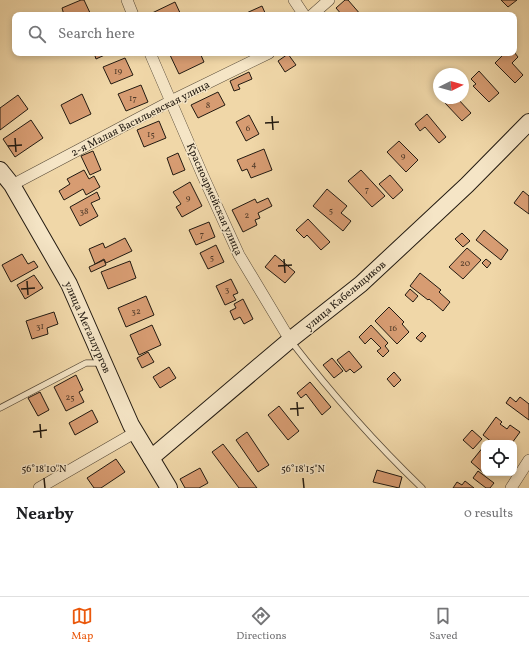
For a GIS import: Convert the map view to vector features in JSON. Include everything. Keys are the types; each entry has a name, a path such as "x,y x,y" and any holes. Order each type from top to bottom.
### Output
{"street":[{"path":"127,0 132,12"},
{"path":"294,0 302,12"},
{"path":"315,12 329,0"},
{"name":"Красноармейская улица","path":"151,56 203,176 239,254 290,340"},
{"name":"2-я Малая Васильевская улица","path":"12,185 171,101 262,56"},
{"name":"улица Кабельщиков","path":"151,458 290,340 361,284 467,185 529,122"},
{"name":"улица Металлургов","path":"0,170 12,185 69,284 136,432 169,488"},
{"path":"39,488 136,432"},
{"path":"511,488 529,460"}],"lane":[{"path":"290,340 325,386 397,464 422,488"},
{"path":"0,408 86,363 104,362"}],"building":[{"path":"84,0 90,12 63,12 62,8"},
{"path":"345,0 348,0 358,12 339,12 336,8"},
{"path":"501,0 517,0 508,7"},
{"path":"175,2 180,12 154,12"},
{"path":"262,6 265,12 249,12"},
{"path":"95,56 102,56 96,59"},
{"path":"170,56 201,56 204,62 179,74"},
{"path":"285,56 289,56 296,65 285,72 278,61"},
{"path":"502,56 517,56 518,57 512,63 523,75 515,83 495,63"},
{"path":"125,58 133,75 111,84 103,67"},
{"path":"479,71 499,93 489,102 473,86 476,84 471,79"},
{"path":"249,72 252,79 238,85 240,89 234,91 230,81"},
{"path":"141,85 148,102 126,111 118,94"},
{"path":"218,92 225,105 198,118 191,105"},
{"path":"82,94 91,114 70,124 61,105"},
{"path":"18,95 28,109 0,130 0,108"},
{"path":"446,104 463,104 471,113 462,121"},
{"path":"427,114 446,137 439,143 425,127 420,131 415,124"},
{"path":"249,115 259,134 246,141 236,122"},
{"path":"31,120 43,138 15,157 3,139"},
{"path":"159,121 166,138 144,147 137,130"},
{"path":"399,141 418,160 406,172 387,152"},
{"path":"264,149 272,170 251,178 247,169 242,171 237,160"},
{"path":"93,151 101,170 90,175 81,156"},
{"path":"178,153 185,170 173,175 167,158"},
{"path":"84,170 89,179 94,176 100,187 86,195 83,189 64,200 59,191 70,184 67,179"},
{"path":"361,170 385,196 372,207 348,181"},
{"path":"390,175 403,190 393,199 379,184"},
{"path":"190,182 202,206 182,217 176,207 181,204 173,192"},
{"path":"327,189 347,206 341,213 351,221 343,231 313,206"},
{"path":"523,191 529,196 529,214 514,203"},
{"path":"97,192 100,199 91,203 98,216 80,226 70,207"},
{"path":"268,198 272,206 258,213 260,218 255,220 257,225 243,232 232,210 255,199 257,203"},
{"path":"308,219 330,242 321,250 307,235 304,238 296,230"},
{"path":"209,222 215,237 196,245 189,230"},
{"path":"484,230 508,250 501,260 476,240"},
{"path":"462,233 470,241 463,247 455,239"},
{"path":"125,238 132,251 106,263 104,259 95,264 89,249 103,243 105,248"},
{"path":"216,245 224,262 208,269 200,253"},
{"path":"467,248 481,260 463,279 449,267"},
{"path":"22,254 28,264 34,261 38,267 11,282 2,265"},
{"path":"275,255 295,272 285,283 265,267"},
{"path":"486,259 491,263 487,268 482,263"},
{"path":"104,260 106,265 91,272 89,267"},
{"path":"130,261 136,278 108,289 101,272"},
{"path":"420,273 441,290 439,292 450,302 443,311 410,286"},
{"path":"34,275 43,288 25,299 17,285"},
{"path":"231,279 238,293 233,295 236,300 225,305 216,286"},
{"path":"410,289 418,296 413,302 405,295"},
{"path":"146,296 154,315 126,327 118,308"},
{"path":"243,299 253,319 244,324 240,317 234,320 230,311 236,308 234,304"},
{"path":"389,307 404,322 402,324 409,332 397,344 375,321"},
{"path":"54,312 58,324 47,328 48,334 32,339 26,321"},
{"path":"152,325 161,345 139,355 130,335"},
{"path":"371,325 388,343 385,346 389,351 383,357 377,351 381,348 371,338 365,344 359,337"},
{"path":"422,332 426,336 421,342 416,338"},
{"path":"349,351 362,367 354,373 350,369 346,372 337,360"},
{"path":"148,352 154,362 142,368 137,358"},
{"path":"332,358 343,371 334,378 323,365"},
{"path":"169,367 176,378 160,388 153,377"},
{"path":"394,372 401,380 394,387 387,379"},
{"path":"76,375 83,390 79,392 84,402 66,411 54,387"},
{"path":"310,382 331,407 322,415 306,394 301,398 297,393"},
{"path":"40,392 49,410 38,416 28,398"},
{"path":"510,397 516,402 520,397 529,404 529,420 506,403"},
{"path":"279,406 299,431 288,440 268,415"},
{"path":"92,410 98,422 75,435 69,423"},
{"path":"496,417 502,422 500,424 507,429 510,425 520,432 514,440 489,440 483,435"},
{"path":"472,430 482,439 473,449 463,440"},
{"path":"247,432 269,465 258,472 236,440"},
{"path":"223,444 257,488 239,488 212,452"},
{"path":"481,450 481,471 471,462"},
{"path":"116,459 125,472 101,488 94,488 87,478"},
{"path":"200,468 208,483 199,488 185,488 180,479"},
{"path":"377,470 402,477 399,488 373,482"},
{"path":"478,471 481,473 481,476 485,476 494,483 490,488 486,488 473,478"},
{"path":"465,481 474,488 453,488 457,482 462,485"}]}
